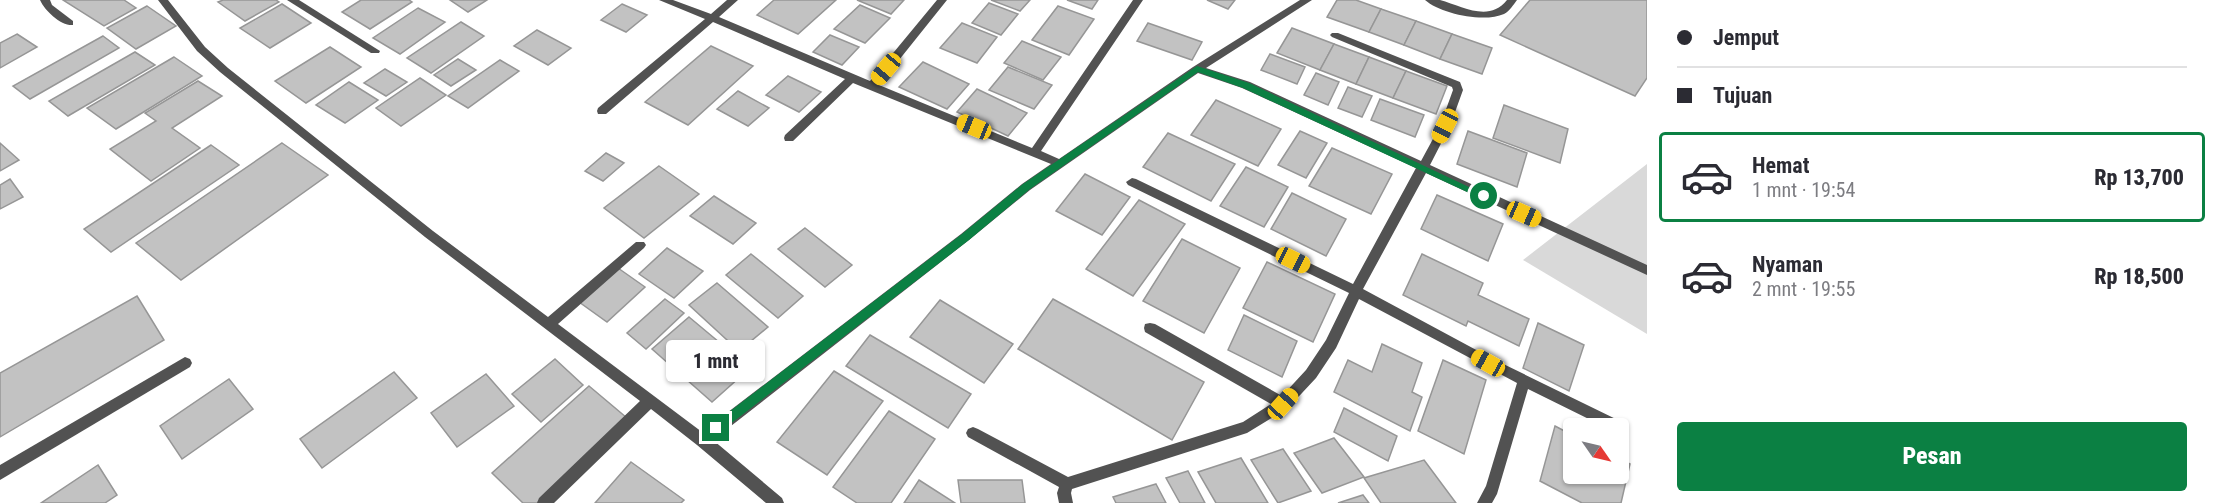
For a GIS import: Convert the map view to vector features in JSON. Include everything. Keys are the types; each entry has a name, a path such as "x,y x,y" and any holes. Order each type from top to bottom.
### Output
{"street":[{"path":"45,0 48,7 70,23"},
{"path":"163,0 201,49 224,70 429,234 702,440 777,503"},
{"path":"292,0 375,51"},
{"path":"664,0 713,18 1059,163"},
{"path":"602,111 733,0"},
{"path":"872,86 942,0"},
{"path":"1035,153 1138,0"},
{"path":"702,440 1059,163 1197,69 1307,0"},
{"path":"1430,0 1451,9 1485,15 1503,10 1512,0"},
{"path":"973,433 1067,484 1247,427 1283,404 1311,374 1331,344 1356,291 1423,169 1458,94 1457,87 1441,78 1335,34"},
{"path":"1197,69 1246,86 1647,270"},
{"path":"789,138 852,78"},
{"path":"1132,182 1356,291 1524,381 1600,418"},
{"path":"549,324 640,245"},
{"path":"1150,328 1283,404"},
{"path":"0,473 185,363"},
{"path":"1484,503 1492,489 1524,381"},
{"path":"544,503 650,401"},
{"path":"1066,503 1064,493 1067,484"}],"shaded area":[{"path":"1647,164 1647,334 1523,260"}],"building":[{"path":"63,0 124,0 136,8 104,26"},
{"path":"223,0 276,0 279,2 245,21 218,2"},
{"path":"361,0 409,0 412,2 370,29 342,12"},
{"path":"450,0 487,0 468,12"},
{"path":"774,0 836,0 798,34 757,15"},
{"path":"857,0 904,0 891,14"},
{"path":"991,0 1030,0 1020,11"},
{"path":"1067,0 1098,0 1092,9"},
{"path":"1207,0 1235,0 1228,9"},
{"path":"1337,0 1356,0 1381,9 1369,32 1327,17"},
{"path":"1530,0 1647,0 1647,78 1635,96 1500,35"},
{"path":"989,3 1018,14 1001,35 972,23"},
{"path":"282,4 311,23 270,48 240,28"},
{"path":"622,4 647,15 626,32 601,20"},
{"path":"860,5 890,18 865,43 834,29"},
{"path":"147,6 176,26 136,49 107,28"},
{"path":"1058,6 1094,19 1069,55 1032,40"},
{"path":"418,8 445,22 400,54 373,38"},
{"path":"1381,9 1416,21 1404,45 1369,32"},
{"path":"1416,21 1452,34 1440,59 1404,45"},
{"path":"461,22 484,36 431,73 407,58"},
{"path":"962,23 997,37 977,63 940,48"},
{"path":"1148,23 1202,42 1192,60 1137,41"},
{"path":"1292,28 1334,44 1320,70 1277,53"},
{"path":"537,30 571,48 548,65 514,46"},
{"path":"17,34 37,47 0,68 0,43"},
{"path":"1452,34 1492,48 1482,74 1440,59"},
{"path":"830,35 859,47 842,65 813,52"},
{"path":"103,36 119,48 30,99 13,86"},
{"path":"1022,41 1061,57 1043,80 1004,63"},
{"path":"1334,44 1369,57 1356,84 1320,70"},
{"path":"711,46 753,66 688,125 645,102"},
{"path":"330,47 361,67 306,103 275,81"},
{"path":"135,52 155,65 68,116 49,101"},
{"path":"1270,54 1305,67 1297,84 1261,70"},
{"path":"174,57 202,76 116,129 87,108"},
{"path":"1369,57 1406,71 1393,98 1356,84"},
{"path":"458,59 476,70 451,86 434,75"},
{"path":"500,60 519,71 468,108 448,96"},
{"path":"923,62 969,84 947,109 899,87"},
{"path":"1008,67 1052,85 1034,109 989,90"},
{"path":"385,69 407,82 386,96 364,83"},
{"path":"1406,71 1447,86 1436,114 1393,98"},
{"path":"1316,73 1339,82 1328,105 1304,95"},
{"path":"788,76 821,92 799,112 766,95"},
{"path":"420,78 446,95 401,126 376,108"},
{"path":"198,81 222,96 172,128 200,148 151,181 110,149 156,121 145,113"},
{"path":"349,82 378,100 345,123 316,105"},
{"path":"1348,87 1372,96 1362,117 1338,108"},
{"path":"977,89 1027,113 1008,136 957,112"},
{"path":"738,91 769,108 748,126 717,109"},
{"path":"1380,99 1424,115 1415,137 1371,120"},
{"path":"1216,100 1281,129 1258,166 1191,135"},
{"path":"1504,105 1568,129 1560,163 1493,138"},
{"path":"1300,131 1327,143 1306,178 1278,165"},
{"path":"1468,131 1527,153 1517,187 1457,164"},
{"path":"1168,133 1235,164 1211,201 1143,167"},
{"path":"0,143 19,160 0,171"},
{"path":"282,143 328,175 181,280 136,243"},
{"path":"211,145 239,165 111,252 84,229"},
{"path":"1332,148 1392,174 1371,214 1309,186"},
{"path":"606,153 624,163 603,181 585,171"},
{"path":"659,166 699,194 644,238 604,208"},
{"path":"1246,167 1288,187 1264,227 1220,206"},
{"path":"1085,174 1130,197 1102,235 1056,211"},
{"path":"10,179 23,197 0,209 0,185"},
{"path":"1292,193 1346,219 1326,256 1271,229"},
{"path":"1437,195 1503,224 1488,261 1421,229"},
{"path":"714,196 756,223 733,244 690,216"},
{"path":"1139,200 1185,224 1133,296 1086,269"},
{"path":"805,228 852,265 825,287 778,249"},
{"path":"1182,239 1240,268 1204,333 1143,301"},
{"path":"667,248 703,271 674,298 639,274"},
{"path":"751,254 803,296 778,318 726,275"},
{"path":"1422,254 1483,283 1478,295 1529,319 1519,346 1468,321 1466,326 1403,295"},
{"path":"1267,262 1335,294 1313,342 1243,308"},
{"path":"618,268 645,287 607,322 579,302"},
{"path":"717,283 768,327 739,351 689,305"},
{"path":"137,296 164,340 0,437 0,373"},
{"path":"665,299 684,313 646,349 627,333"},
{"path":"1053,299 1204,382 1172,440 1018,349"},
{"path":"940,300 1013,344 984,383 910,337"},
{"path":"1244,315 1297,341 1282,377 1228,350"},
{"path":"689,317 750,368 712,402 652,349"},
{"path":"1538,323 1584,345 1569,391 1523,368"},
{"path":"870,335 971,394 948,428 846,366"},
{"path":"1382,344 1422,363 1412,392 1422,397 1410,431 1334,392 1348,360 1372,372"},
{"path":"555,359 583,385 541,422 512,394"},
{"path":"1443,360 1486,380 1464,454 1418,431"},
{"path":"834,371 883,401 827,475 777,442"},
{"path":"394,372 417,398 322,468 300,439"},
{"path":"486,374 514,406 457,447 431,413"},
{"path":"229,379 253,409 182,459 160,426"},
{"path":"589,386 627,418 537,503 523,503 492,473"},
{"path":"1344,408 1397,436 1388,461 1334,432"},
{"path":"889,411 935,439 891,503 857,503 833,487"},
{"path":"1555,426 1563,430 1563,484 1625,484 1621,503 1582,503 1540,481"},
{"path":"1334,438 1364,477 1322,493 1294,453"},
{"path":"1283,449 1311,491 1278,503 1251,460"},
{"path":"1241,458 1268,503 1216,503 1198,472"},
{"path":"1424,460 1456,503 1381,503 1364,478"},
{"path":"631,462 684,500 681,503 595,503"},
{"path":"98,465 117,495 105,503 41,503"},
{"path":"1188,471 1205,503 1180,503 1166,478"},
{"path":"919,480 955,503 904,503"},
{"path":"958,480 1022,480 1025,503 961,503"},
{"path":"1156,484 1166,503 1116,503 1113,497"},
{"path":"1363,495 1369,503 1338,503"}],"route":[{"path":"716,428 965,237 1026,187 1197,69 1246,86 1484,196"}]}
